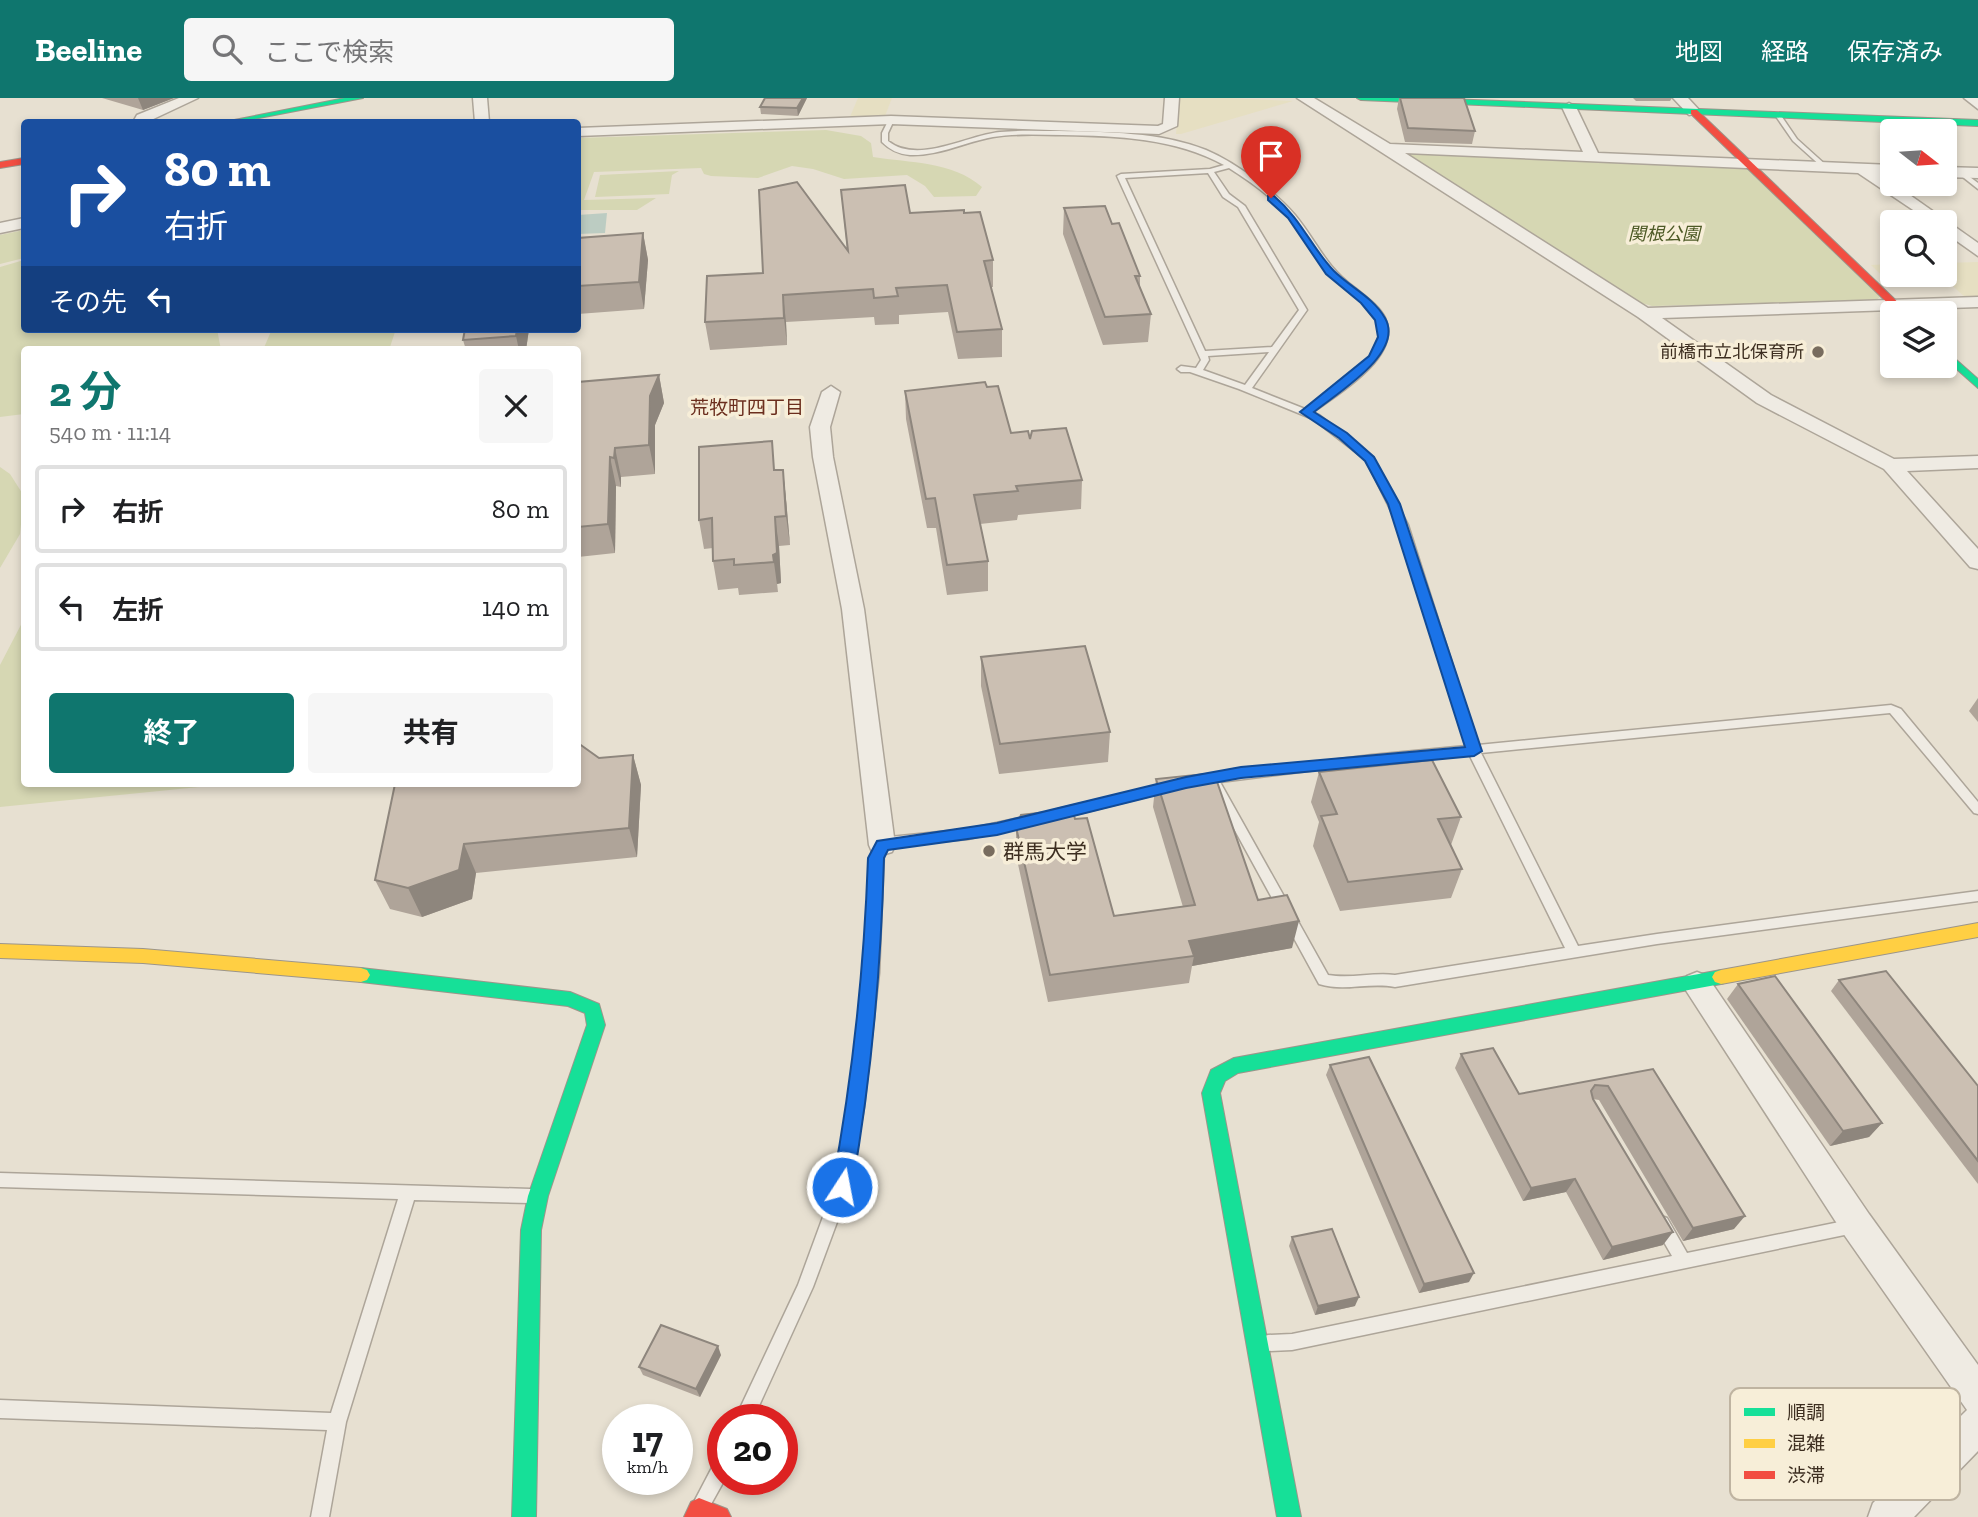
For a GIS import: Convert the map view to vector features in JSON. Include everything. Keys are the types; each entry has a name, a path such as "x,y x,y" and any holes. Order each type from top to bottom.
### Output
{"street":[{"path":"142,119 191,98"},
{"path":"244,119 359,98"},
{"path":"480,98 482,119"},
{"path":"581,132 893,115 1164,130 1170,126 1172,98"},
{"path":"1304,98 1387,148 1644,313 1764,399 1891,465 1978,562"},
{"path":"1361,98 1978,123"},
{"path":"1680,98 1891,301"},
{"path":"1971,98 1978,105"},
{"path":"1569,107 1592,156"},
{"path":"1387,148 1880,169"},
{"path":"0,165 21,162"},
{"path":"1861,168 1924,210"},
{"path":"1957,173 1978,173"},
{"path":"0,228 21,224"},
{"path":"1957,234 1978,251"},
{"path":"1957,304 1978,302"},
{"path":"1644,313 1880,309"},
{"path":"1957,364 1978,384"},
{"path":"831,392 820,427 823,457 852,609 882,845"},
{"path":"1891,465 1978,462"},
{"path":"1289,1517 1211,1093 1213,1080 1222,1071 1234,1066 1697,984 1978,930"},
{"path":"0,951 204,958 583,1002 593,1009 596,1025 538,1196 531,1230 524,1517"},
{"path":"1697,984 1857,1225 1978,1396"},
{"path":"1960,1442 1978,1424"},
{"path":"1887,1517 1904,1500"},
{"path":"697,1513 719,1517"}],"lane":[{"path":"893,115 885,133 885,142 894,150 936,150 1003,133 1136,138 1185,146 1228,166 1292,216 1329,272 1365,301 1381,319 1384,337 1374,357 1306,412"},
{"path":"1778,115 1795,140 1825,167"},
{"path":"1198,372 1204,366 1202,354 1121,176 1210,171 1228,166"},
{"path":"1210,171 1226,195 1241,206 1298,300 1301,314 1247,388"},
{"path":"1961,173 1978,187"},
{"path":"1202,354 1275,349"},
{"path":"1181,369 1247,388 1306,412 1343,436 1370,459 1394,504 1474,751 1574,952"},
{"path":"751,1404 810,1277 842,1187 857,1107 872,973 876,858 882,845 997,829 1212,778 1891,709 1978,810"},
{"path":"1212,778 1324,980 1333,983 1381,977 1395,981 1574,952 1978,896"},
{"path":"0,1180 538,1196"},
{"path":"320,1517 337,1422 408,1192"},
{"path":"1656,1214 1685,1262"},
{"path":"1257,1344 1292,1342 1857,1225"},
{"path":"0,1409 337,1422"},
{"path":"697,1513 707,1494"}],"shaded area":[{"path":"858,98 892,98 885,116 849,119"},
{"path":"1179,98 1228,98 1293,101 1176,134"},
{"path":"607,213 605,233 581,234 581,215"},
{"path":"1978,262 1978,297 1965,297 1954,287 1957,287 1957,263"},
{"path":"1871,265 1880,265 1880,274"}],"green space":[{"path":"826,130 861,136 871,143 873,157 944,168 970,178 982,187 976,196 934,197 925,186 907,175 844,179 813,169 792,166 758,178 711,176 704,174 701,168 594,172 584,200 656,198 637,210 581,210 581,138"},
{"name":"関根公園","path":"1412,152 1746,168 1880,297 1875,301 1652,306 1638,302 1407,155"},
{"path":"679,171 672,175 669,194 595,197 600,175"},
{"path":"21,231 21,259 0,264 0,235"},
{"path":"21,261 21,333 218,333 220,346 21,346 21,414 0,417 0,267"},
{"path":"270,333 395,333 390,346 265,346"},
{"path":"0,467 10,474 21,491 21,524 20,534 0,568"},
{"path":"21,625 21,787 199,787 0,807 0,665"}],"building":[{"path":"765,98 803,98 797,108 760,107"},
{"path":"1400,98 1464,98 1475,131 1408,128"},
{"path":"797,182 848,251 841,190 905,185 910,213 964,210 964,213 980,212 993,260 984,261 1002,329 957,332 947,285 896,288 898,296 874,298 873,289 783,295 784,318 705,322 707,276 763,273 759,190"},
{"path":"1105,206 1112,224 1119,223 1140,276 1135,276 1151,314 1105,317 1064,208"},
{"path":"643,233 639,282 581,286 581,238"},
{"path":"464,333 516,333 516,336 463,340"},
{"path":"659,375 650,396 649,445 615,448 614,458 610,457 608,524 581,527 581,382"},
{"path":"985,382 987,387 998,386 1011,433 1028,431 1030,439 1032,431 1066,428 1082,480 1016,486 1018,491 974,495 988,561 947,565 935,498 926,499 905,391"},
{"path":"772,441 774,470 783,470 786,516 775,517 777,553 773,555 774,562 734,565 734,559 713,561 712,518 699,520 699,447"},
{"path":"1085,646 1110,732 1000,744 981,657"},
{"path":"581,745 599,758 633,755 629,828 464,844 459,870 408,888 375,880 394,787 581,787"},
{"path":"1432,760 1461,817 1438,819 1462,869 1348,882 1321,816 1337,814 1319,772"},
{"path":"1214,773 1258,900 1287,895 1299,921 1189,941 1194,956 1050,975 1016,827 1021,815 1072,809 1075,819 1087,818 1114,916 1195,905 1156,779"},
{"path":"1886,971 1978,1086 1978,1161 1839,980"},
{"path":"1775,976 1882,1123 1843,1131 1738,984"},
{"path":"1493,1048 1519,1094 1653,1069 1745,1216 1693,1228 1608,1086 1595,1085 1591,1091 1593,1099 1673,1232 1612,1247 1575,1179 1531,1188 1461,1054"},
{"path":"1369,1057 1474,1273 1424,1284 1330,1065"},
{"path":"1332,1229 1359,1297 1318,1306 1292,1237"},
{"path":"661,1325 718,1346 696,1389 639,1367"}],"traffic: fast":[{"path":"244,119 359,98"},
{"path":"1361,98 1978,123"},
{"path":"1957,365 1978,385"},
{"path":"361,975 570,999 593,1009 596,1025 538,1196 531,1230 524,1517"},
{"path":"1289,1517 1211,1093 1218,1076 1234,1066 1721,977"}],"traffic: slow":[{"path":"1721,977 1978,930"},
{"path":"0,951 143,956 361,975"}],"traffic: jam":[{"path":"1694,112 1891,301"},
{"path":"0,165 21,162"},
{"path":"696,1517 699,1510 719,1517"}],"place":[{"name":"前橋市立北保育所","path":"1818,352"},
{"name":"群馬大学","path":"989,851"}],"district":[{"name":"荒牧町四丁目","path":"747,407"}],"route":[{"path":"842,1187 857,1107 872,973 876,858 882,845 997,829 1186,782 1241,773 1474,751 1394,504 1370,459 1343,436 1306,412 1334,393 1374,357 1384,337 1381,319 1365,301 1329,272 1292,216 1271,198"}]}
